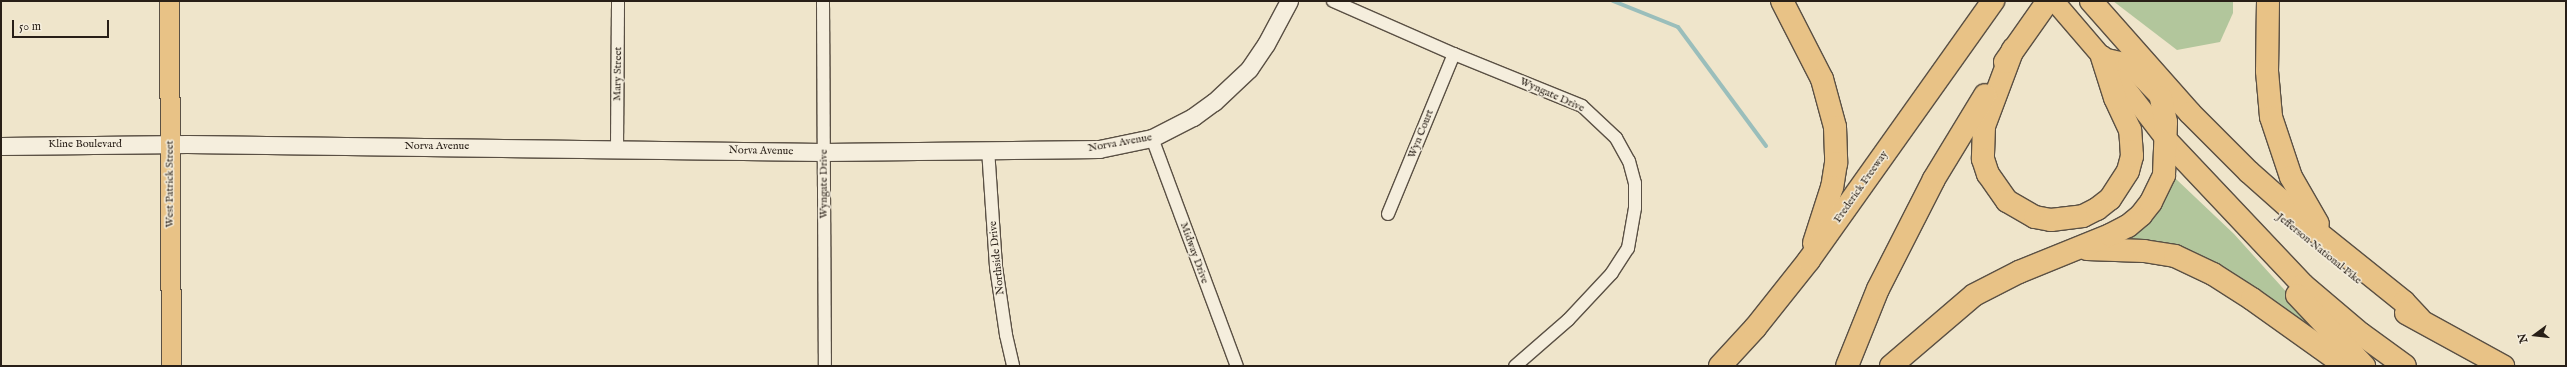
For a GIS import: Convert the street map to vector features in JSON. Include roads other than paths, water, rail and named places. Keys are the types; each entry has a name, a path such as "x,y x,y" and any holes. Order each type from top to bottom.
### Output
{"highway":[{"path":"1782,1 1822,79 1835,127 1836,163 1832,187 1809,260"},
{"name":"Frederick Freeway","path":"1720,366 1755,328 1809,260 1993,1"},
{"path":"1847,366 1878,289 1934,178 2013,49 2048,1"},
{"path":"2268,1 2268,96 2276,136 2300,196 2331,244"},
{"path":"2096,6 2215,139 2265,187 2331,244 2404,302 2420,319"},
{"path":"2013,49 1985,120 1981,143 1983,159 1996,189 2007,201 2035,217 2051,220 2083,216 2097,209 2110,198 2128,171 2132,156 2130,130 2115,98 2102,57"},
{"path":"1891,366 1974,295 2019,272 2122,229 2141,215 2151,202 2164,175 2166,122 2161,98"},
{"name":"Jefferson National Pike","path":"2161,98 2215,158 2308,243 2397,309 2420,319 2503,366"},
{"path":"2166,140 2234,214 2303,285 2360,334 2405,366"},
{"path":"2234,214 2294,292 2364,366"},
{"path":"2068,252 2090,249 2117,249 2175,256 2213,274 2252,299 2346,366"}],"main road":[{"name":"West Patrick Street","path":"169,1 171,366"},
{"path":"2054,1 2102,57 2166,140"},
{"path":"2102,57 2127,63 2161,98"}],"street":[{"name":"Mary Street","path":"617,148 618,1"},
{"name":"Wyngate Drive","path":"823,1 825,366"},
{"name":"Norva Avenue","path":"169,144 617,148 823,152 1099,149 1152,138 1193,117 1233,85 1266,44 1289,1"},
{"name":"Wyngate Drive","path":"1333,1 1454,54 1582,106 1616,138 1629,161 1635,182 1634,229 1628,248 1612,273 1568,320 1515,366"},
{"name":"Wyn Court","path":"1388,214 1454,54"},
{"name":"Midway Drive","path":"1152,138 1237,366"},
{"name":"Kline Boulevard","path":"1,146 169,144"},
{"name":"Northside Drive","path":"988,150 996,267 1006,335 1013,366"}],"waterway":[{"path":"1613,1 1678,27 1766,146"}]}
